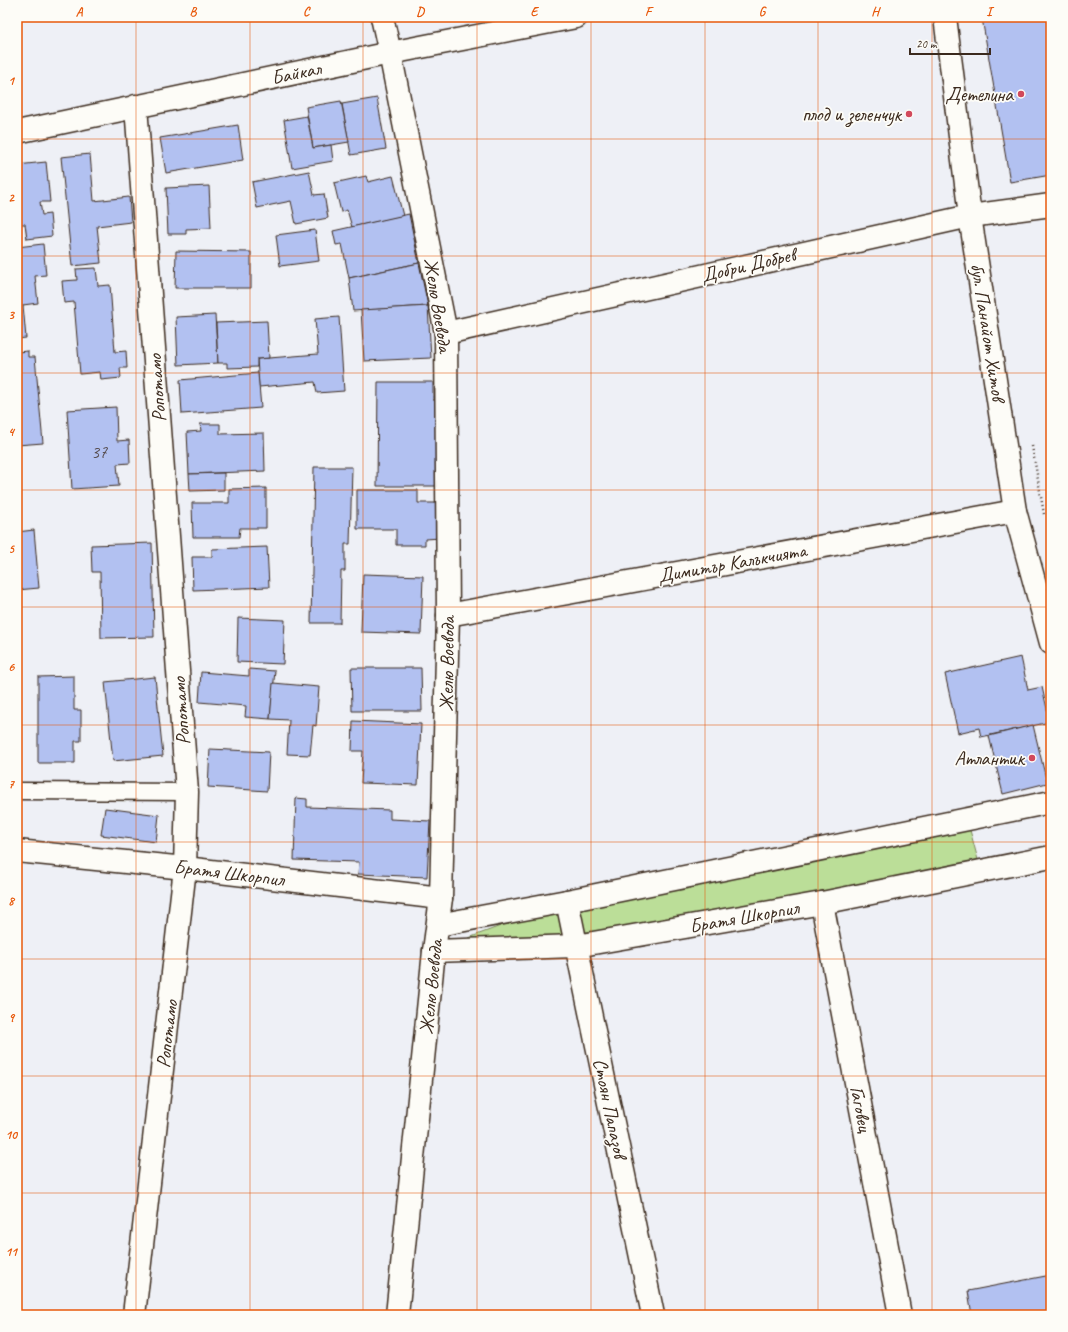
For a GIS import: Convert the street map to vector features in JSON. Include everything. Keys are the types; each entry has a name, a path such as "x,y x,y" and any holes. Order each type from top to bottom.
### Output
{"street":[{"name":"Желю Воевода","path":"382,17 446,333 448,615 441,898 434,951 397,1315"},
{"name":"Байкал","path":"17,132 390,53 576,17"},
{"name":"бул. Панайот Хитов","path":"945,17 970,216 1015,511 1051,643"},
{"name":"Ропотамо","path":"134,1315 186,868 187,792 136,106"},
{"name":"Добри Добрев","path":"446,333 970,216 1051,205"},
{"name":"Димитър Калъкчията","path":"448,615 1015,511"},
{"path":"438,924 567,901 1051,802"},
{"name":"Братя Шкорпил","path":"17,851 186,868 441,898"},
{"name":"Братя Шкорпил","path":"434,951 576,946 822,903 1051,857"},
{"name":"Стоян Папазов","path":"567,901 653,1315"},
{"name":"Гаговец","path":"822,903 900,1315"}],"lane":[{"path":"17,791 187,792"}],"green space":[{"path":"967,819 981,871 576,946 434,951 567,901"}],"building":[{"path":"1051,17 1051,175 1010,182 982,18"},
{"path":"377,98 386,149 351,155 342,104"},
{"path":"341,101 349,142 313,148 306,107"},
{"path":"307,116 313,148 331,145 333,161 292,168 284,120"},
{"path":"238,125 243,160 166,173 160,138"},
{"path":"90,154 94,201 129,197 131,222 97,226 101,263 72,266 61,157"},
{"path":"46,162 50,202 40,202 42,215 50,214 52,236 27,239 25,224 17,224 17,165"},
{"path":"309,171 314,195 324,194 328,218 296,224 291,201 257,208 252,182"},
{"path":"366,176 368,182 393,176 403,216 352,227 347,210 341,212 334,183"},
{"path":"209,186 211,228 186,229 186,234 168,234 166,188"},
{"path":"409,214 419,263 349,278 342,244 336,245 333,231"},
{"path":"315,230 319,261 280,266 276,235"},
{"path":"43,244 46,275 35,276 38,303 23,305 26,338 17,339 17,247"},
{"path":"176,251 251,252 251,288 175,288"},
{"path":"419,263 428,306 353,311 349,278"},
{"path":"96,268 98,286 110,285 115,352 126,351 127,368 120,368 121,378 101,380 100,372 80,374 74,302 64,303 62,281 77,280 76,269"},
{"path":"428,306 431,358 364,361 361,310"},
{"path":"215,315 218,363 178,365 176,317"},
{"path":"339,317 344,391 317,393 315,382 259,387 257,359 318,354 315,319"},
{"path":"267,321 269,358 257,359 257,367 227,368 227,363 218,363 216,323"},
{"path":"28,351 28,357 35,357 43,443 17,445 17,352"},
{"path":"258,373 261,408 182,414 180,380"},
{"path":"378,382 433,382 433,400 443,400 443,486 377,486"},
{"path":"116,407 117,441 129,440 130,463 117,464 119,486 72,489 67,410"},
{"path":"200,424 220,424 220,434 264,433 265,471 189,474 187,432 201,431"},
{"path":"314,467 352,467 350,544 345,544 345,571 341,571 340,623 311,623"},
{"path":"224,473 224,490 190,491 189,474"},
{"path":"266,488 266,528 240,528 239,537 193,537 192,503 229,503 229,489"},
{"path":"357,490 418,490 418,503 441,503 441,538 425,539 425,545 396,545 396,529 357,529"},
{"path":"34,530 39,588 17,590 17,532"},
{"path":"152,543 154,637 101,638 100,572 92,572 91,545"},
{"path":"267,547 269,587 193,590 192,557 212,557 212,549"},
{"path":"363,574 423,576 421,634 361,632"},
{"path":"238,618 285,620 283,664 237,662"},
{"path":"1021,657 1028,690 1042,687 1050,722 981,737 979,728 958,733 945,674"},
{"path":"351,668 421,668 422,711 352,711"},
{"path":"249,669 275,671 270,719 245,717 246,706 199,702 201,672 249,676"},
{"path":"74,676 74,710 81,710 81,741 75,741 75,763 38,763 38,677"},
{"path":"155,677 163,756 113,761 105,682"},
{"path":"273,683 319,687 316,726 313,725 310,755 287,754 289,720 270,719"},
{"path":"353,721 421,724 418,785 361,783 363,751 352,751"},
{"path":"1033,725 1047,783 1003,794 989,736"},
{"path":"210,749 269,752 267,791 208,787"},
{"path":"296,798 307,799 307,807 390,810 390,819 430,821 427,877 358,874 359,862 294,860"},
{"path":"105,808 159,815 156,842 101,835"},
{"path":"1051,1275 1051,1315 972,1315 968,1291"}],"place":[{"name":"Детелина","path":"1021,94"},
{"name":"плод и зеленчук","path":"909,114"},
{"name":"Атлантик","path":"1032,758"}]}
